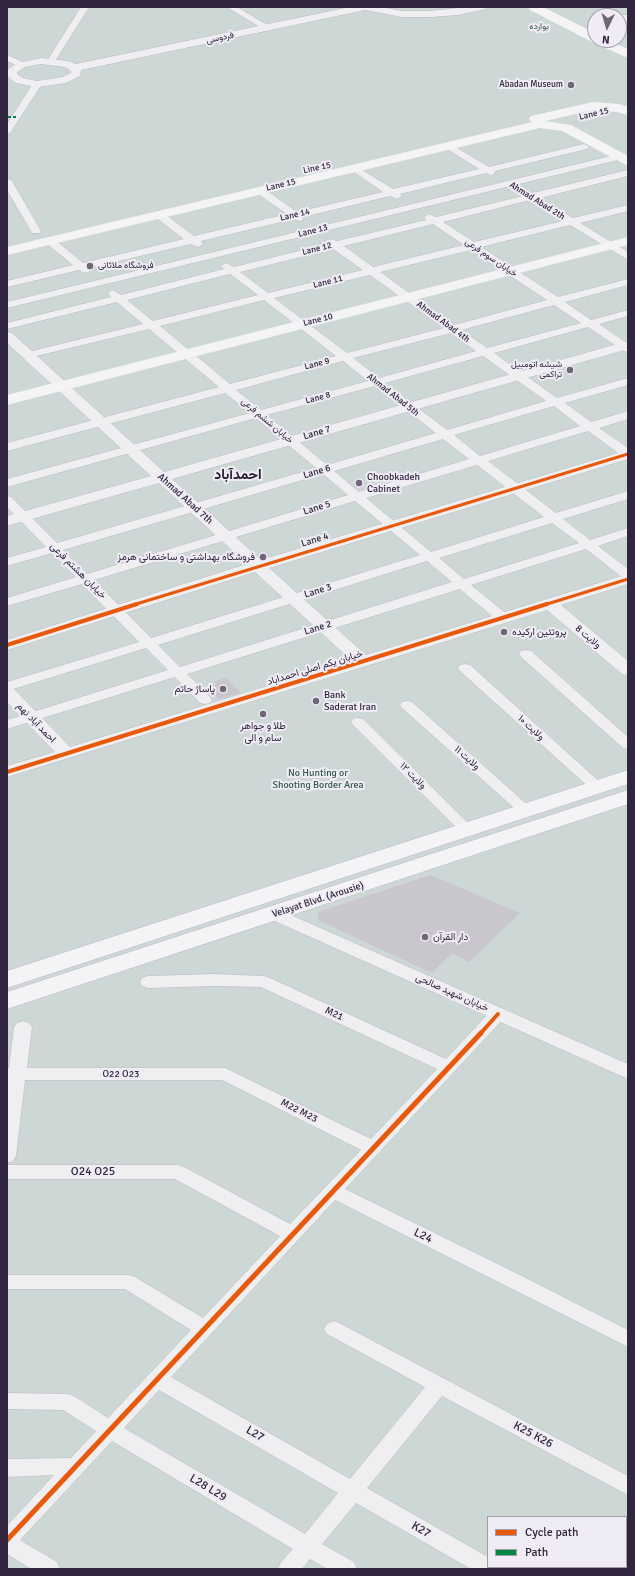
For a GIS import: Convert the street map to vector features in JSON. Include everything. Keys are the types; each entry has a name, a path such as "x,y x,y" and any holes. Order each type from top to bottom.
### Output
{"main road":[{"path":"534,7 587,34"},
{"path":"550,7 587,26"},
{"path":"615,48 628,54"},
{"name":"Line 15","path":"7,238 179,198 593,106 628,111"},
{"name":"Lane 15","path":"7,251 194,205 540,124 561,127 577,118 612,110 628,111"},
{"path":"561,127 625,164"},
{"path":"179,198 190,201 194,205"},
{"name":"Lane 10","path":"7,400 628,241"},
{"name":"Velayat Blvd. (Arousie)","path":"508,827 526,811 628,777"},
{"name":"Velayat Blvd. (Arousie)","path":"7,980 464,838 628,797"},
{"name":"Velayat Blvd. (Arousie)","path":"7,1001 275,914 464,838"}],"street":[{"path":"50,61 86,7"},
{"path":"231,7 268,28"},
{"path":"365,7 402,14 458,12 482,7"},
{"name":"فردوسی","path":"74,68 365,7"},
{"path":"7,58 22,65"},
{"path":"50,61 68,64 74,68 76,74 66,80 37,84 20,81 14,78 10,71 22,65 50,61"},
{"path":"7,131 11,117 37,84"},
{"name":"Ahmad Abad 2th","path":"447,145 628,257"},
{"name":"Lane 14","path":"7,284 584,147"},
{"name":"Lane 13","path":"7,305 510,184 625,164"},
{"name":"Lane 12","path":"7,326 531,197 625,164"},
{"name":"خیابان سوم فرعی","path":"354,168 627,347"},
{"path":"7,181 36,231"},
{"name":"Ahmad Abad 4th","path":"259,190 628,454"},
{"name":"Lane 11","path":"28,355 628,208"},
{"name":"Ahmad Abad 5th","path":"158,214 628,575"},
{"name":"خیابان ششم فرعی","path":"50,241 503,618"},
{"name":"Lane 9","path":"7,447 628,282"},
{"name":"Lane 8","path":"7,483 628,313"},
{"name":"Ahmad Abad 7th","path":"7,336 362,661"},
{"name":"Lane 7","path":"7,521 290,440 627,347"},
{"name":"Lane 6","path":"7,562 628,381"},
{"name":"Lane 5","path":"7,602 225,535 628,416"},
{"name":"Lane 4","path":"7,645 258,566 628,454"},
{"name":"Lane 3","path":"7,687 628,495"},
{"name":"خیابان هشتم فرعی","path":"7,500 205,700"},
{"name":"Lane 2","path":"7,725 628,532"},
{"name":"خیابان یکم اصلی احمداباد","path":"7,772 628,579"},
{"name":"ولایت 8","path":"549,603 627,667"},
{"path":"526,654 628,745"},
{"name":"ولایت ۱۰","path":"465,668 597,787"},
{"name":"احمد آباد نهم","path":"7,692 66,753"},
{"name":"ولایت ۱۱","path":"407,705 526,811"},
{"name":"ولایت ۱۲","path":"358,722 464,838"},
{"name":"خیابان شهید صالحی","path":"275,914 628,1072"},
{"name":"M21","path":"148,982 215,980 264,982 449,1067"},
{"path":"49,1569 7,1541 498,1014"},
{"path":"7,1156 12,1074 22,1026"},
{"name":"O22 O23","path":"12,1074 225,1074"},
{"name":"M22 M23","path":"225,1074 373,1148"},
{"name":"O24 O25","path":"7,1172 178,1172 292,1234"},
{"name":"L24","path":"332,1191 513,1280 628,1339"},
{"path":"7,1282 128,1282 204,1328"},
{"name":"K25 K26","path":"334,1328 628,1486"},
{"name":"L27","path":"157,1379 352,1490"},
{"path":"289,1569 438,1384"},
{"name":"L28 L29","path":"7,1401 67,1402 110,1430 346,1569"},
{"path":"7,1468 76,1466"},
{"name":"K27","path":"352,1490 487,1567"}],"green space":[{"name":"No Hunting or Shooting Border Area","path":"7,7 628,7 628,1569 7,1569"}],"building":[{"name":"پاساژ حاتم","path":"226,678 241,693 219,699 207,687 217,684 214,681"},
{"name":"دار القرآن","path":"430,875 520,913 469,962 452,953 432,973 318,920 318,912"}],"marked path":[{"path":"7,117 16,117"}],"cycle path":[{"path":"7,645 258,566 628,454"},
{"path":"7,772 628,579"},
{"path":"7,1540 498,1014"}],"place":[{"name":"Abadan Museum","path":"571,85"},
{"name":"فروشگاه ملاثانی","path":"90,266"},
{"name":"شیشه اتومبیل تراکمی","path":"570,370"},
{"name":"Choobkadeh Cabinet","path":"359,483"},
{"name":"فروشگاه بهداشتی و ساختمانی هرمز","path":"263,557"},
{"name":"پروتئین ارکیده","path":"504,632"},
{"name":"پاساژ حاتم","path":"223,689"},
{"name":"Bank Saderat Iran","path":"316,701"},
{"name":"طلا و جواهر سام و الی","path":"263,714"},
{"name":"دار القرآن","path":"425,937"}],"district":[{"name":"احمدآباد","path":"238,475"}],"park label":[{"name":"بوارده","path":"539,27"}]}
